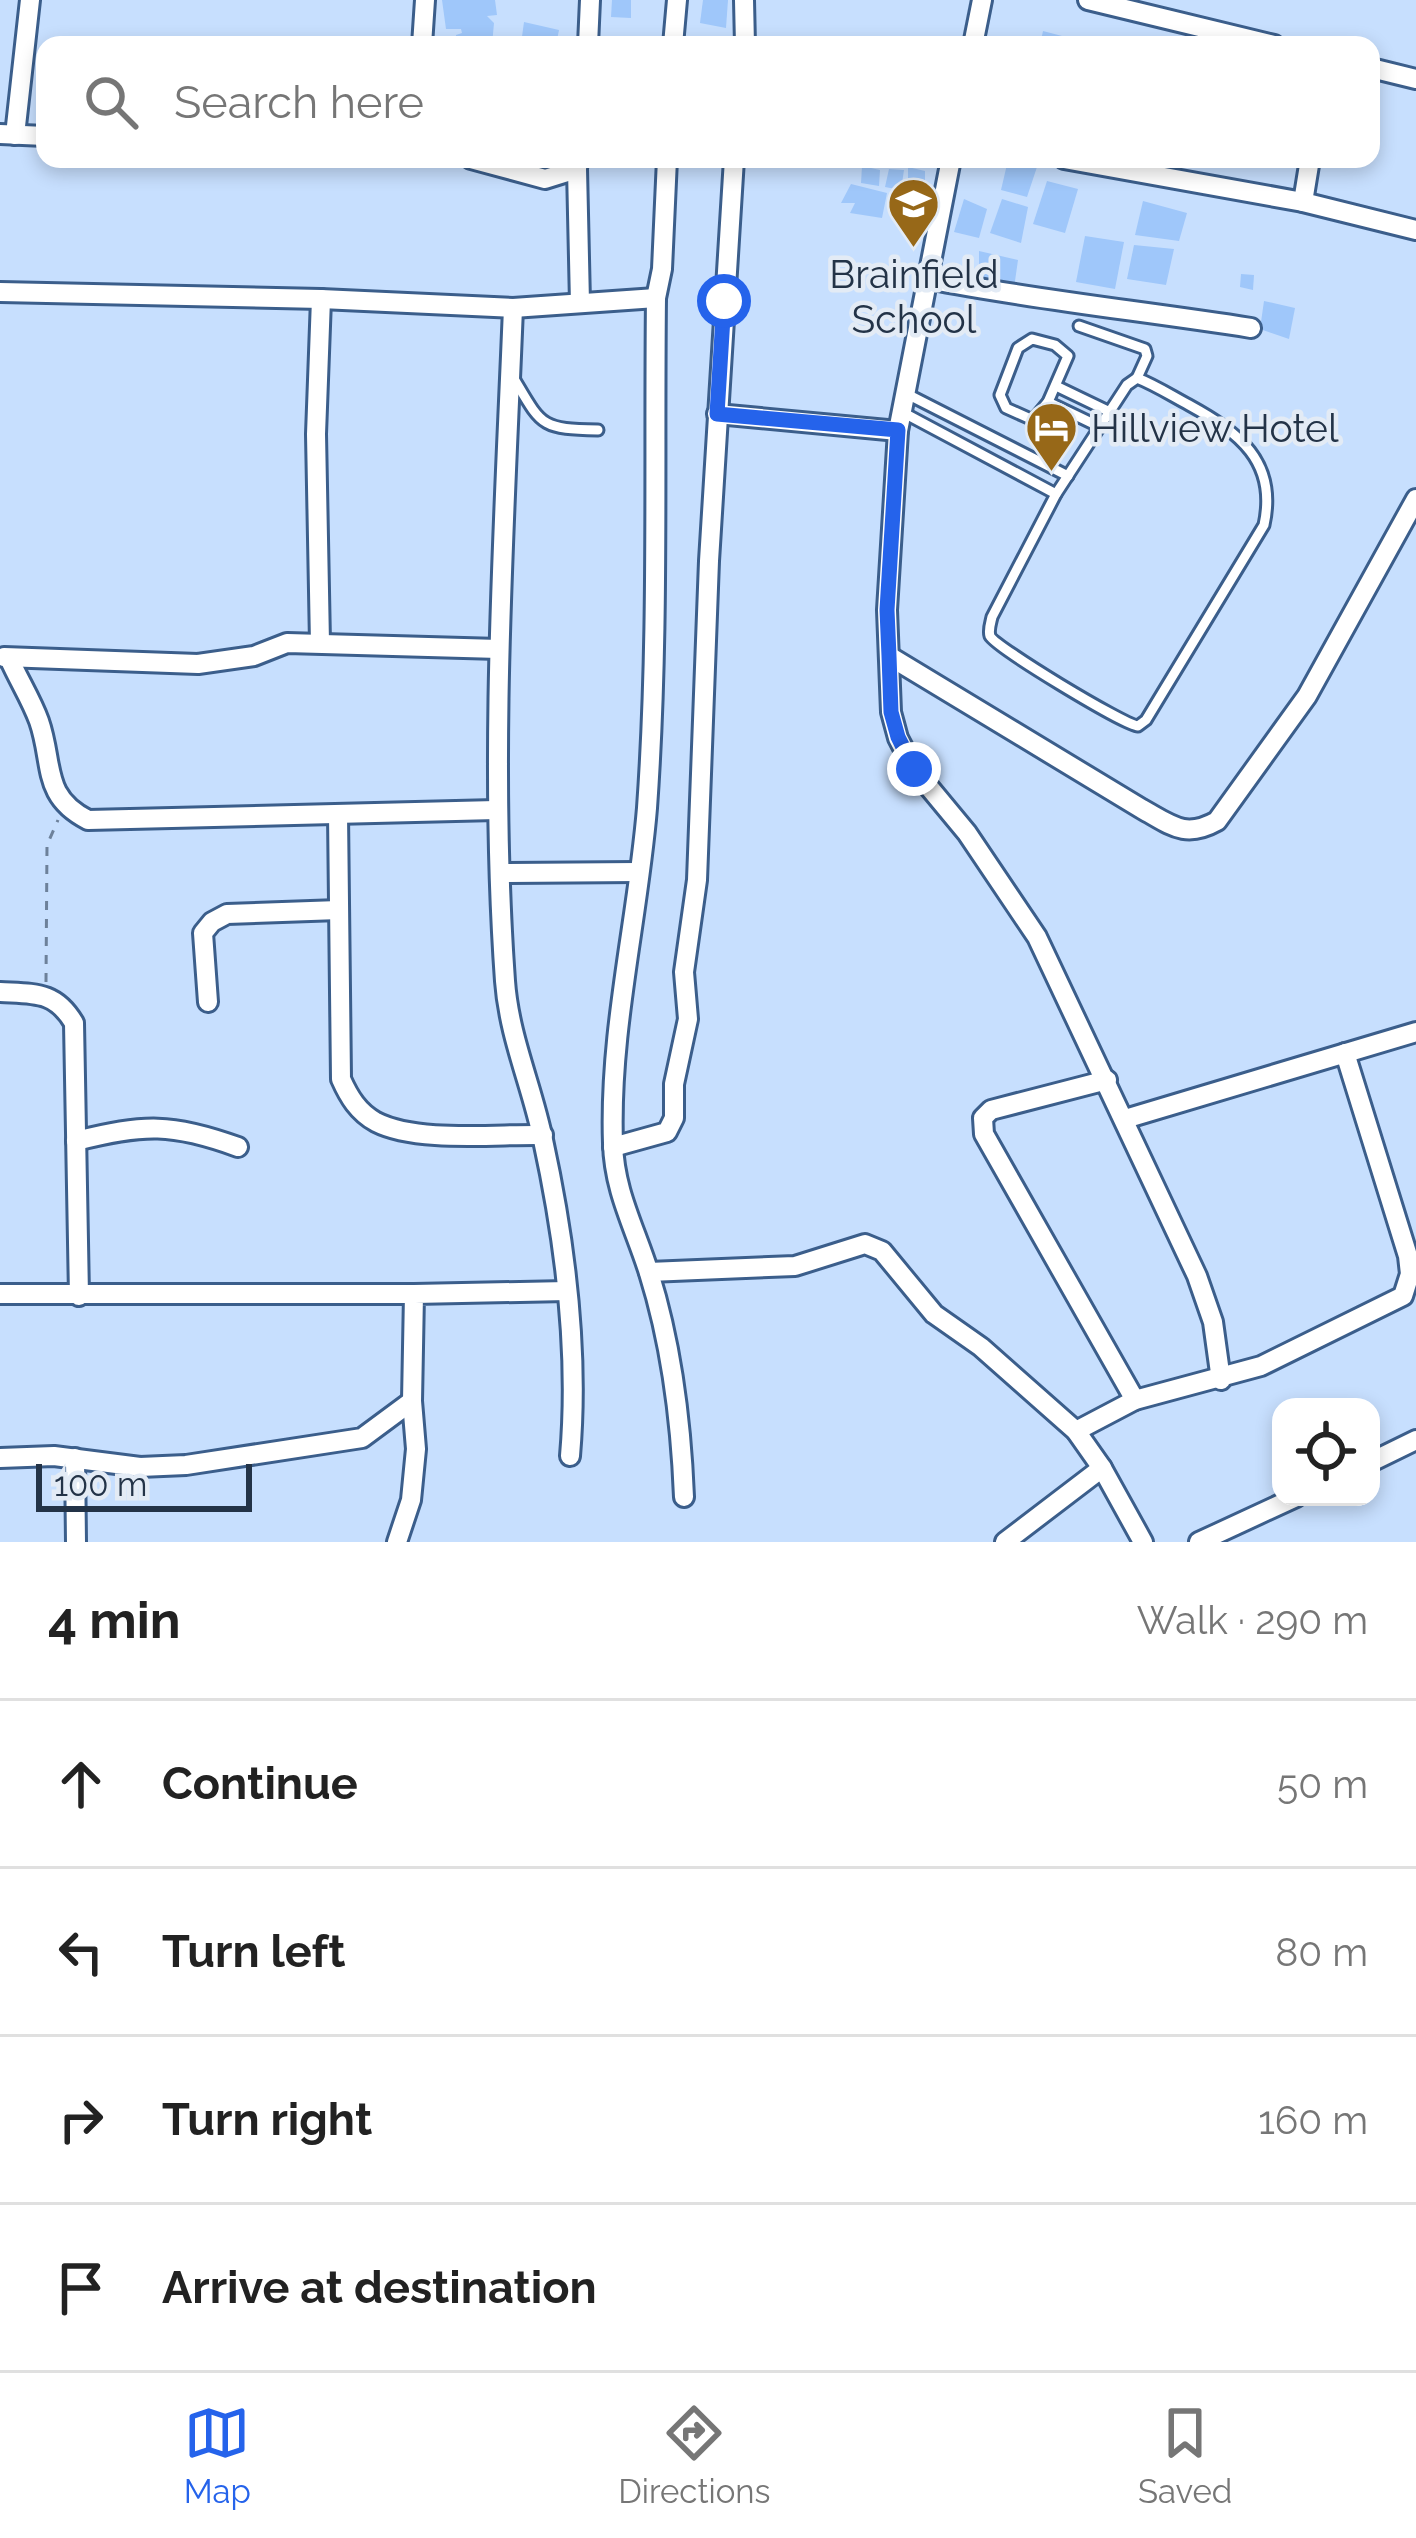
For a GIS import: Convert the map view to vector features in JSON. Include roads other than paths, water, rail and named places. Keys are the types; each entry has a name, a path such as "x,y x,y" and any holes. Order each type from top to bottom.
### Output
{"street":[{"path":"8,134 30,0"},
{"path":"422,36 424,0"},
{"path":"588,36 590,0"},
{"path":"674,36 677,0"},
{"path":"745,0 745,36"},
{"path":"975,36 982,0"},
{"path":"1088,0 1237,36"},
{"path":"1380,70 1416,79"},
{"path":"504,168 544,179 569,168"},
{"path":"578,168 580,303"},
{"path":"667,168 662,269 656,298 646,808 613,1147 618,1191 649,1272 681,1418 684,1497"},
{"path":"613,1147 667,1132 674,1118 674,1084 686,1041 684,972 697,880 717,414 733,168"},
{"path":"949,168 903,412 887,610 891,712 914,769 967,833 1037,937 1197,1276 1213,1322 1221,1380"},
{"path":"1114,168 1303,202 1416,230"},
{"path":"1303,202 1309,168"},
{"path":"928,279 1046,301 1080,301 1251,328"},
{"path":"0,292 513,308 656,298"},
{"path":"320,643 316,434 322,299"},
{"path":"513,308 496,810 505,985 514,1046 542,1135 562,1240 570,1456"},
{"path":"717,414 903,412"},
{"path":"889,656 1142,809 1179,829 1199,831 1217,821 1306,697 1416,499"},
{"path":"5,657 198,664 254,656 287,643 499,649"},
{"path":"5,657 39,721 54,788 65,808 88,820 496,810"},
{"path":"338,814 341,1079 351,1101 374,1121 407,1132 542,1135"},
{"path":"501,873 638,872"},
{"path":"208,1002 203,933 212,922 227,914 339,910"},
{"path":"0,992 40,994 62,1003 74,1023 79,1296"},
{"path":"1125,1118 1416,1032"},
{"path":"1076,1431 1135,1400 1261,1366 1403,1296 1413,1273 1345,1053"},
{"path":"1107,1081 1008,1104 983,1118 985,1134 1135,1400"},
{"path":"613,1116 641,1139"},
{"path":"76,1142 162,1126 192,1130 238,1147"},
{"path":"649,1272 795,1266 865,1244 882,1251 934,1314 981,1347 1076,1431 1143,1542"},
{"path":"0,1294 567,1291"},
{"path":"397,1542 413,1483 416,1449 414,1294"},
{"path":"0,1458 75,1458 140,1467 186,1465 348,1442 362,1438 412,1401"},
{"path":"1380,1458 1416,1440"},
{"path":"75,1458 76,1542"},
{"path":"1005,1542 1102,1468"},
{"path":"1199,1542 1277,1506"}],"lane":[{"path":"1079,326 1144,350 1147,356 1137,378 1127,386 1056,494 992,616 990,634 1013,654 1114,718 1138,725 1146,720 1252,544 1267,509 1256,458 1248,444 1226,426 1137,378"},
{"path":"1031,339 1066,350 1056,386 1033,420 1006,408 1001,400 1013,357 1031,339"},
{"path":"511,372 538,418 550,427 598,430"},
{"path":"1056,386 1110,412"},
{"path":"1048,403 1100,427"},
{"path":"903,412 1068,476"},
{"path":"903,412 1056,494"}],"place":[{"name":"Brainfield School","path":"914,250"},
{"name":"Hillview Hotel","path":"1052,474"}]}
